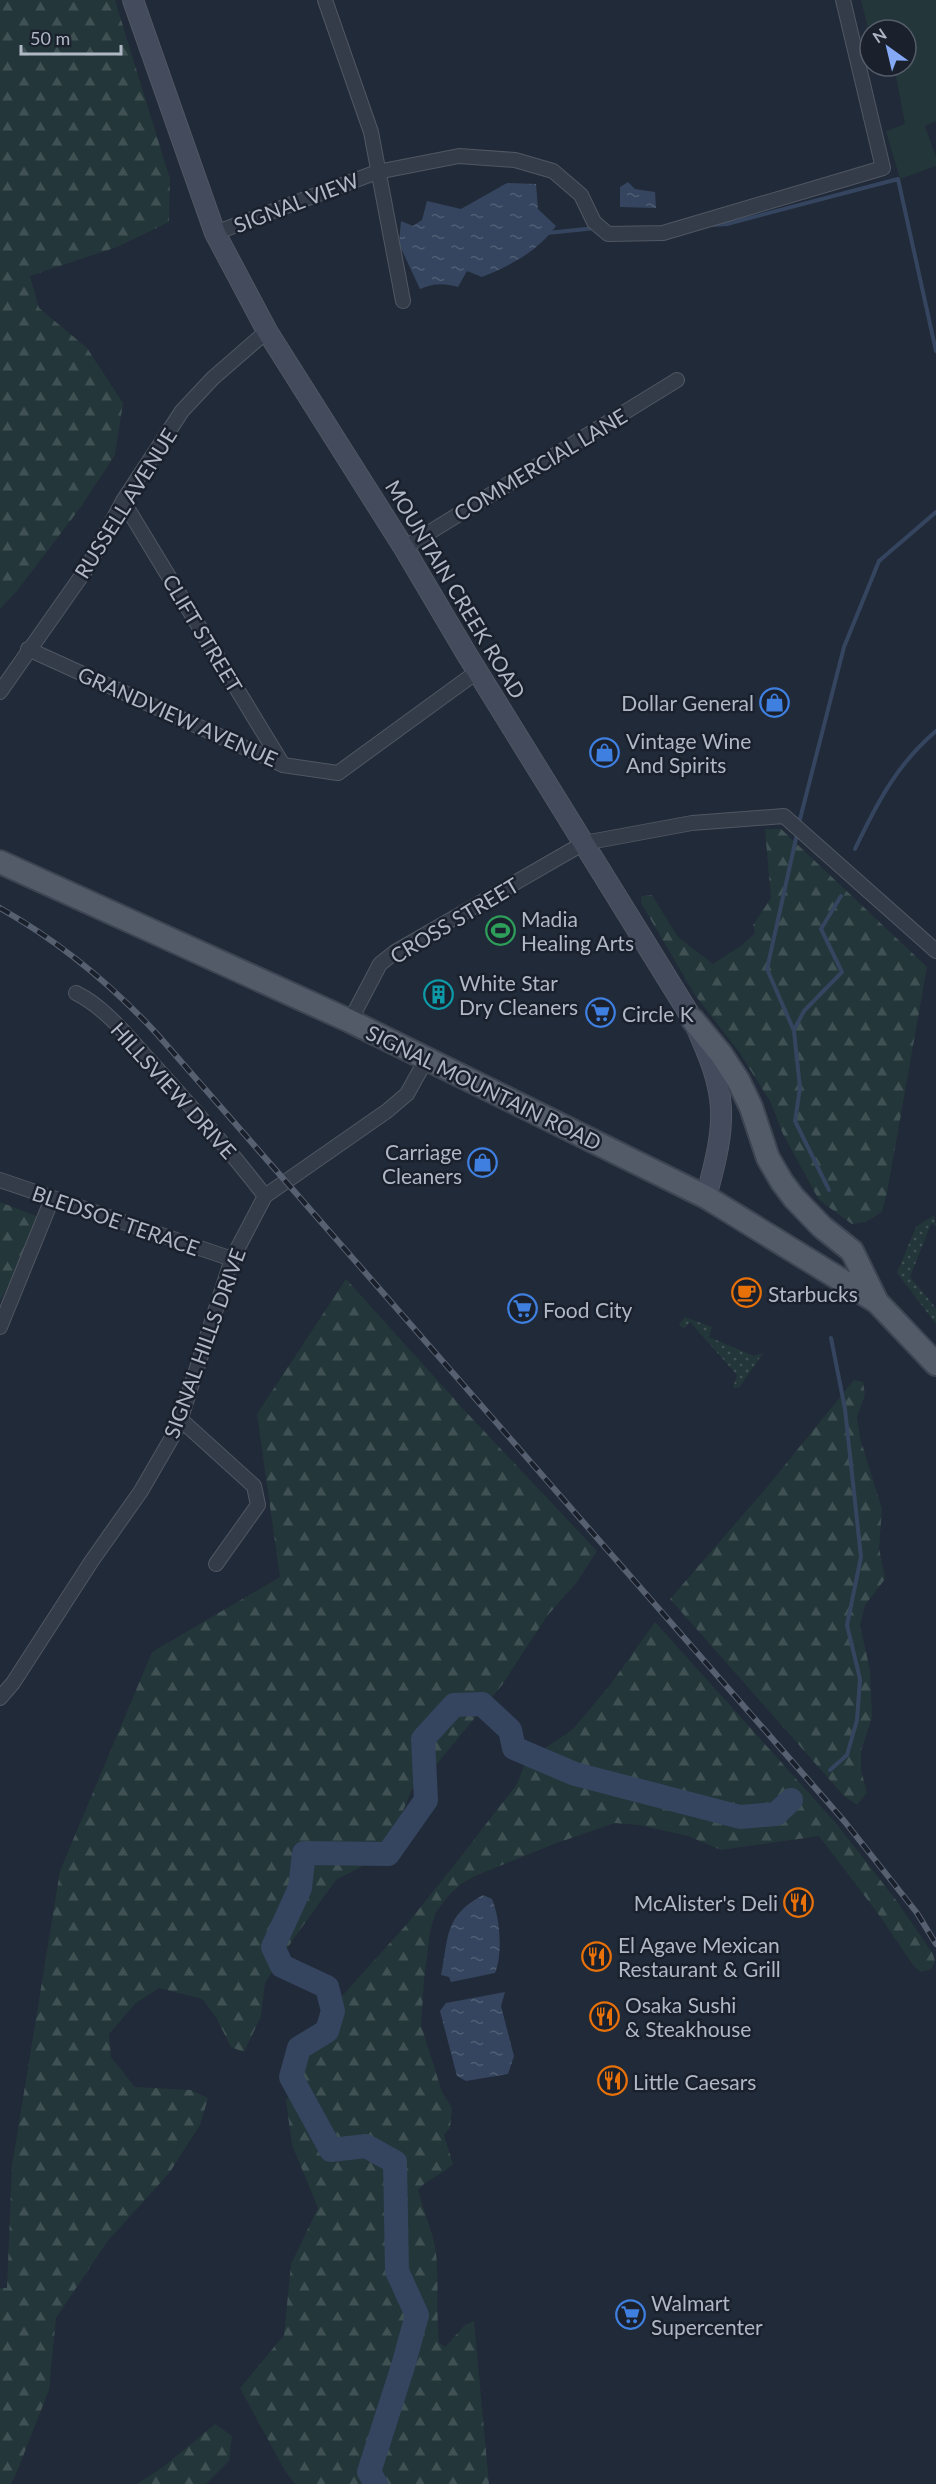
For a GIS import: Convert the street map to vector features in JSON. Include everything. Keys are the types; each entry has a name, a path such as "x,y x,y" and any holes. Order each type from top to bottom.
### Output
{"main road":[{"name":"MOUNTAIN CREEK ROAD","path":"132,0 215,233 267,331 404,548 693,1020 712,1060 720,1090 723,1122 719,1148 706,1197"},
{"name":"SIGNAL MOUNTAIN ROAD","path":"0,862 350,1021 706,1197 877,1302 936,1364"},
{"path":"693,1020 721,1054 738,1080 751,1107 768,1158 782,1182 822,1227 852,1251 877,1302"}],"street":[{"path":"325,0 371,132 403,301"},
{"name":"SIGNAL VIEW","path":"215,233 377,172 459,156 515,160 553,171 582,195 594,222 608,234 663,233 883,168 843,0"},
{"name":"RUSSELL AVENUE","path":"0,692 87,568 123,501 182,411 213,378 267,331"},
{"name":"COMMERCIAL LANE","path":"404,548 677,380"},
{"name":"CLIFT STREET","path":"123,501 283,765"},
{"name":"GRANDVIEW AVENUE","path":"28,649 283,765 338,772 478,671"},
{"name":"CROSS STREET","path":"350,1021 380,964 395,952 584,843 692,823 784,816 936,951"},
{"name":"HILLSVIEW DRIVE","path":"76,993 91,1000 115,1022 230,1150 265,1196"},
{"name":"SIGNAL HILLS DRIVE","path":"0,1698 13,1683 91,1562 141,1491 180,1419 231,1259 265,1196 387,1111 407,1094 428,1059"},
{"name":"BLEDSOE TERACE","path":"0,1180 231,1259"},
{"path":"0,1327 52,1199"},
{"path":"180,1419 254,1486 258,1505 216,1564"}],"green space":[{"path":"0,0 115,0 170,179 169,222 117,247 30,276 39,308 87,348 123,403 115,455 80,508 17,591 0,609"},
{"path":"861,0 936,0 936,121 925,126 936,157 936,166 900,179 886,131 905,124 896,78 918,78 918,18 865,18"},
{"path":"765,829 781,829 927,967 887,1193 882,1212 866,1222 852,1224 819,1200 783,1134 770,1101 739,1052 695,995 641,903 641,896 652,895 678,937 713,964 742,945 755,933 753,925 771,898"},
{"path":"0,1202 44,1219 0,1301"},
{"path":"934,1215 936,1226 931,1224 910,1277 936,1308 936,1324 897,1273 916,1227"},
{"path":"346,1279 467,1413 597,1551 577,1582 547,1616 502,1685 436,1765 412,1789 396,1828 361,1867 336,1880 294,1938 265,1983 261,2016 244,2052 231,2047 216,2017 202,1999 159,1988 136,2003 109,2034 111,2057 135,2087 191,2090 208,2098 200,2125 170,2172 107,2242 56,2318 49,2390 11,2484 0,2484 0,2288 7,2288 12,2166 60,1871 152,1652 280,1577 257,1414"},
{"path":"685,1317 712,1327 709,1337 754,1356 763,1353 739,1388 733,1388 737,1375 690,1322 685,1328 681,1327 679,1324"},
{"path":"854,1380 863,1382 865,1395 857,1417 860,1438 882,1509 879,1548 885,1579 865,1605 860,1625 870,1670 872,1717 861,1751 861,1770 867,1793 857,1805 844,1796 670,1599 767,1487"},
{"path":"655,1622 835,1822 896,1900 933,1954 935,1961 931,1969 921,1972 913,1965 879,1915 819,1836 721,1850 688,1836 639,1825 615,1823 554,1844 475,1876 461,1884 447,1897 435,1914 430,1932 421,2025 442,2092 452,2108 450,2128 444,2135 453,2164 418,2190 436,2253 439,2342 445,2347 465,2325 474,2321 489,2484 295,2484 285,2471 240,2388 284,2335 291,2264 318,2208 292,2145 286,2101 312,2050 334,2032 343,2009 342,1996 407,1924 452,1868 517,1784 526,1761 572,1730 610,1685"},
{"path":"215,2424 232,2436 229,2461 206,2484 137,2484 163,2467"}],"water":[{"path":"628,182 635,189 655,192 656,208 620,207 620,187"},
{"path":"507,183 536,184 538,209 556,226 549,235 523,257 482,277 467,271 458,287 439,284 420,289 399,244 401,221 413,226 422,220 427,201 461,209"},
{"path":"483,1895 492,1899 499,1926 500,1946 495,1973 451,1982 449,1977 441,1975 450,1928 461,1911"},
{"path":"505,1992 501,2006 514,2056 508,2074 466,2081 457,2076 440,2011 446,2003"}],"waterway":[{"path":"712,225 727,224 898,179 936,351"},
{"path":"547,233 596,228"},
{"path":"799,823 844,647 879,561 936,512"},
{"path":"855,849 889,785 910,757 936,731"},
{"path":"797,834 767,969 794,1031 800,1088 795,1121 829,1190"},
{"path":"794,1030 804,1011 842,972 821,929 841,896"},
{"path":"830,1770 847,1755 857,1720 860,1679 847,1625 861,1557 845,1409 831,1338"},
{"path":"376,2484 369,2472 417,2315 397,2271 395,2162 366,2146 331,2150 291,2077 299,2048 327,2031 333,2011 327,1987 282,1966 273,1947 300,1888 304,1853 388,1854 426,1800 423,1739 454,1705 482,1704 510,1730 514,1748 575,1774 740,1817 776,1814 791,1800"}],"railway":[{"path":"0,908 43,935 84,965 122,998 157,1034 845,1822 917,1913 936,1944"}],"place":[{"name":"Dollar General","path":"775,702"},
{"name":"Vintage Wine And Spirits","path":"605,752"},
{"name":"Madia Healing Arts","path":"500,930"},
{"name":"White Star Dry Cleaners","path":"438,994"},
{"name":"Circle K","path":"601,1013"},
{"name":"Carriage Cleaners","path":"483,1163"},
{"name":"Starbucks","path":"747,1293"},
{"name":"Food City","path":"522,1309"},
{"name":"McAlister's Deli","path":"799,1902"},
{"name":"El Agave Mexican Restaurant & Grill","path":"597,1956"},
{"name":"Osaka Sushi & Steakhouse","path":"604,2016"},
{"name":"Little Caesars","path":"612,2081"},
{"name":"Walmart Supercenter","path":"630,2314"}]}
